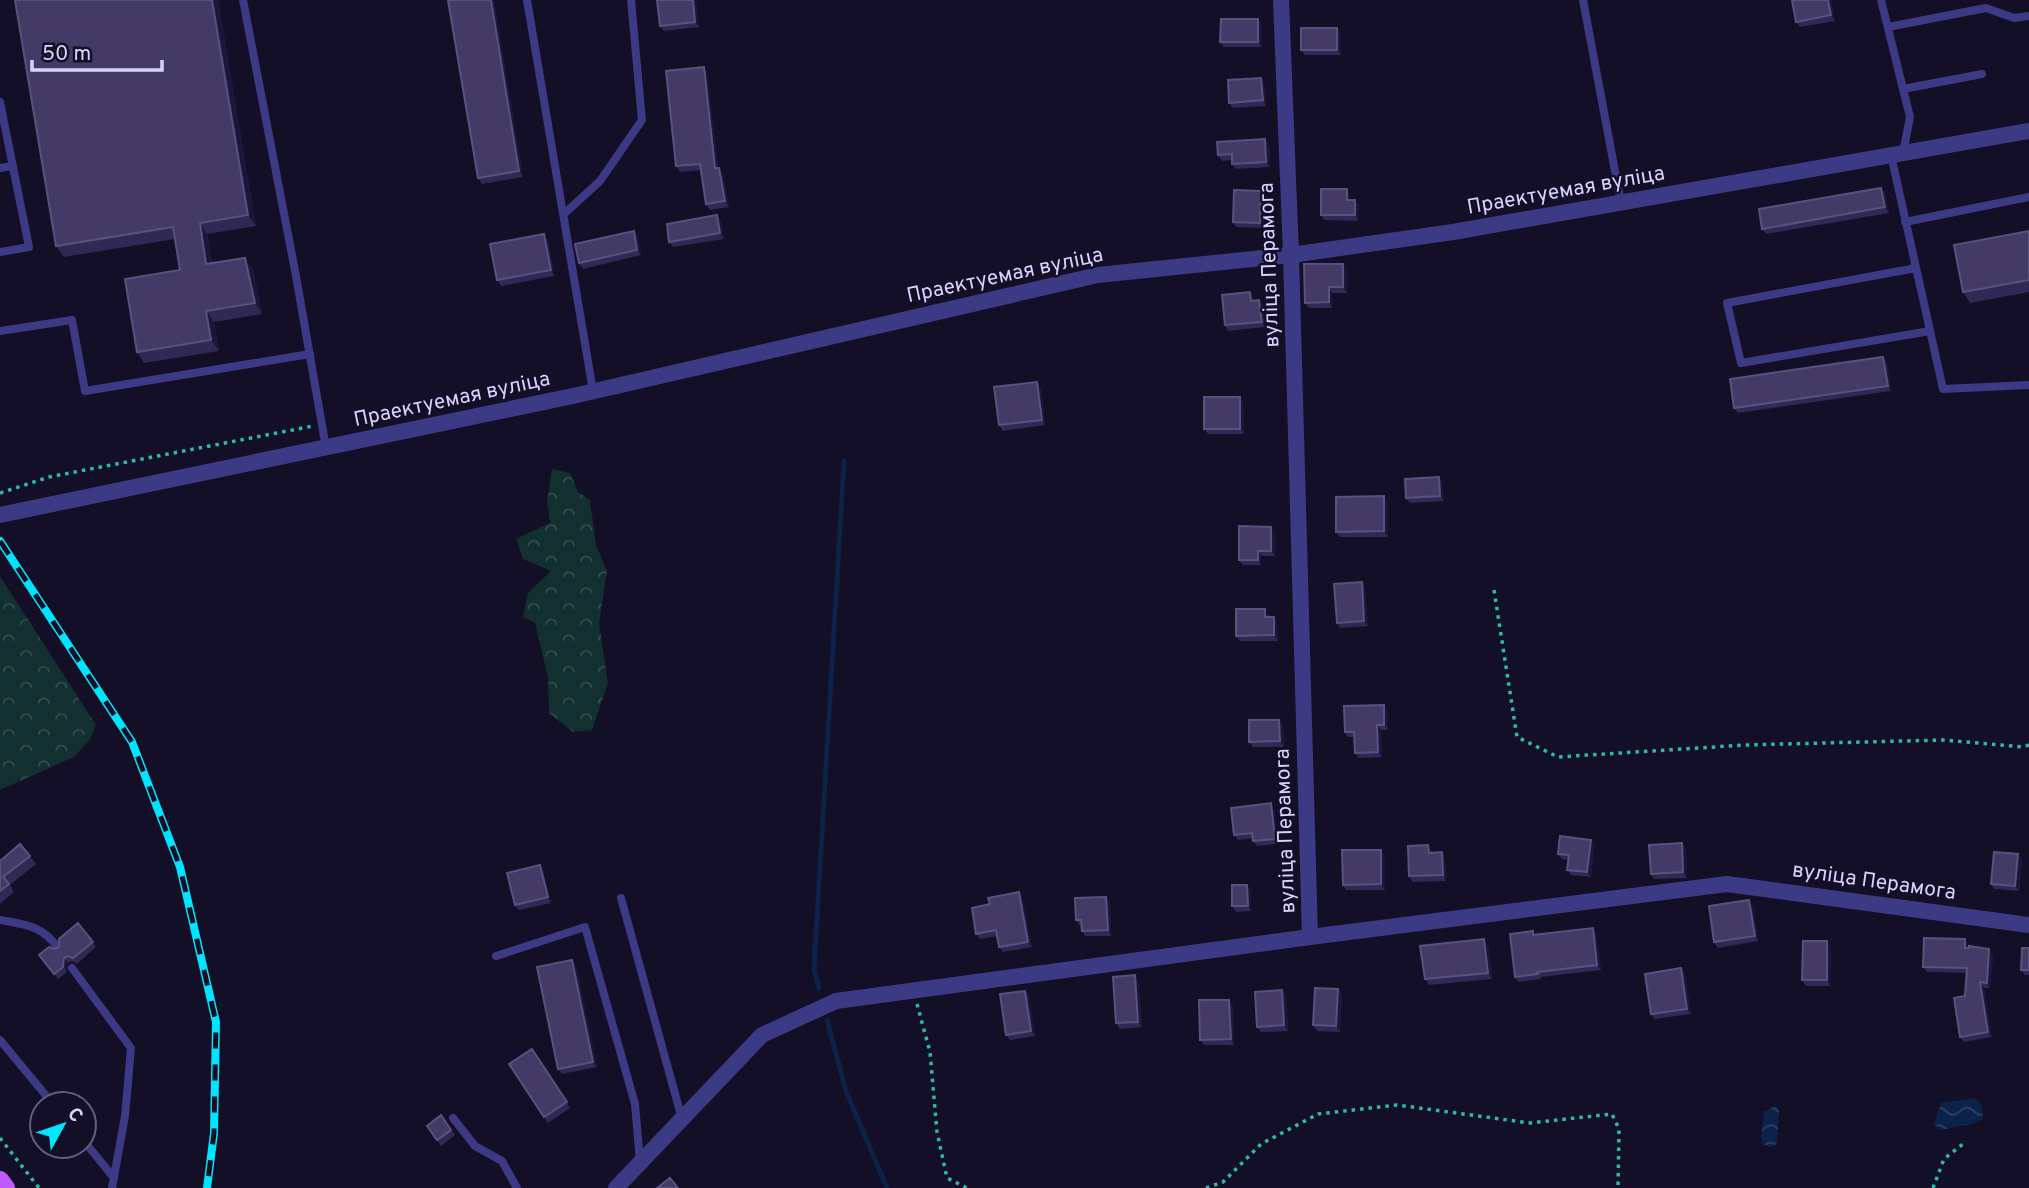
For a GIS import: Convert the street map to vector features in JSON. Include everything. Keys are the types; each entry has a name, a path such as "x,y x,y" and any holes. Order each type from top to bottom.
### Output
{"main road":[{"path":"0,1180 6,1188"}],"street":[{"name":"вуліца Перамога","path":"1281,0 1291,255 1310,937 1727,884 2029,925"},
{"name":"Праектуемая вуліца","path":"1,512 326,448 593,391 1098,275 1291,255 1453,232 2029,131"},
{"path":"616,1188 762,1035 836,1001 1310,937"}],"lane":[{"path":"243,0 326,448"},
{"path":"527,0 593,391"},
{"path":"564,215 600,181 642,120 631,0"},
{"path":"1583,0 1621,203"},
{"path":"1881,0 1910,117 1897,154 1905,222 1943,389 2029,384"},
{"path":"1888,27 1986,4 2014,18 2029,16"},
{"path":"1903,89 1982,74"},
{"path":"0,102 29,247 0,252"},
{"path":"0,168 13,166"},
{"path":"1905,222 2029,197"},
{"path":"1916,268 1727,303 1741,363 1930,331"},
{"path":"0,331 72,320 85,391 310,354"},
{"path":"621,898 682,1119"},
{"path":"0,920 33,925 50,937 58,948"},
{"path":"496,956 585,927 635,1104 640,1162"},
{"path":"72,968 131,1048 125,1116 112,1188"},
{"path":"0,1040 41,1090"},
{"path":"453,1118 475,1146 502,1161 517,1188"},
{"path":"98,1159 114,1178"}],"path":[{"path":"0,493 49,477 322,424"},
{"path":"1494,590 1517,737 1558,757 1745,746 1943,740 2023,747 2029,745"},
{"path":"894,993 917,1002 930,1052 937,1132 947,1178 967,1188"},
{"path":"1206,1188 1223,1182 1261,1144 1318,1114 1397,1105 1530,1123 1612,1114 1619,1129 1618,1188"},
{"path":"0,1138 39,1188"},
{"path":"1933,1188 1944,1159 1963,1144"}],"green space":[{"path":"552,469 570,473 578,492 590,500 596,545 607,571 599,623 608,683 592,730 573,732 549,713 548,678 535,623 523,617 528,593 551,571 523,559 516,539 550,523 547,502"},
{"path":"0,576 96,725 90,739 74,757 0,790"}],"water":[{"path":"1975,1098 1982,1106 1983,1119 1941,1130 1934,1124 1941,1103"},
{"path":"1775,1106 1779,1110 1777,1144 1771,1147 1762,1144 1761,1136 1764,1112"}],"building":[{"path":"15,0 212,0 248,215 200,223 206,264 245,258 255,303 206,311 211,340 137,352 125,279 180,270 173,227 56,246"},
{"path":"448,0 491,0 519,171 478,178"},
{"path":"657,0 693,0 695,22 660,26"},
{"path":"1792,0 1828,0 1831,15 1796,22"},
{"path":"1221,19 1258,19 1258,42 1220,42"},
{"path":"1301,28 1337,28 1337,50 1301,50"},
{"path":"704,67 715,168 719,168 725,201 706,204 700,164 676,166 666,71"},
{"path":"1261,78 1263,100 1229,103 1228,80"},
{"path":"1265,139 1266,162 1232,164 1232,154 1218,155 1217,142"},
{"path":"1881,188 1885,207 1762,229 1759,209"},
{"path":"1321,189 1347,189 1347,200 1355,200 1355,215 1321,215"},
{"path":"1234,190 1261,191 1260,223 1233,222"},
{"path":"717,215 720,233 669,242 667,224"},
{"path":"634,231 637,250 579,263 575,244"},
{"path":"2029,231 2029,280 1963,292 1954,245"},
{"path":"544,234 551,270 497,280 490,244"},
{"path":"1304,264 1343,264 1343,287 1329,287 1329,302 1305,303"},
{"path":"1250,292 1251,301 1259,300 1262,322 1225,325 1222,295"},
{"path":"1883,357 1888,386 1734,408 1730,379"},
{"path":"1037,382 1042,420 999,425 994,387"},
{"path":"1204,397 1240,397 1240,429 1204,429"},
{"path":"1439,477 1440,496 1406,498 1405,479"},
{"path":"1384,496 1384,531 1336,532 1336,497"},
{"path":"1239,526 1271,527 1271,551 1258,551 1258,560 1239,560"},
{"path":"1362,582 1364,621 1337,623 1334,584"},
{"path":"1236,609 1265,609 1265,617 1274,617 1274,635 1236,636"},
{"path":"1384,705 1384,725 1377,725 1378,752 1355,753 1354,732 1345,732 1344,706"},
{"path":"1249,720 1279,720 1280,741 1249,742"},
{"path":"1271,803 1275,839 1253,841 1252,833 1234,835 1231,808"},
{"path":"1560,836 1591,840 1587,872 1567,870 1569,855 1558,854"},
{"path":"1682,843 1683,872 1651,874 1649,845"},
{"path":"20,844 30,856 3,877 9,884 0,891 0,861"},
{"path":"1428,845 1429,853 1442,852 1443,875 1409,876 1408,846"},
{"path":"1342,850 1381,850 1381,884 1343,885"},
{"path":"1994,852 2018,854 2015,886 1991,884"},
{"path":"540,865 548,897 515,905 507,873"},
{"path":"1232,885 1247,885 1248,906 1232,906"},
{"path":"1019,892 1028,942 999,947 996,930 976,934 972,908 990,904 988,898"},
{"path":"1106,897 1108,930 1082,931 1081,920 1076,920 1075,898"},
{"path":"1749,900 1755,936 1714,942 1709,906"},
{"path":"78,923 93,942 73,958 64,958 63,967 54,974 39,955 49,947 59,947 59,939"},
{"path":"1593,928 1597,965 1515,977 1510,934 1533,931 1533,935"},
{"path":"1924,938 1965,939 1965,948 1969,946 1989,949 1987,983 1980,982 1988,1032 1960,1037 1954,998 1965,996 1967,968 1923,967"},
{"path":"1484,939 1488,973 1425,979 1420,946"},
{"path":"1803,941 1827,941 1827,980 1802,980"},
{"path":"2022,948 2029,948 2029,970 2021,970"},
{"path":"572,960 593,1062 558,1069 537,967"},
{"path":"1681,968 1687,1009 1651,1014 1645,974"},
{"path":"1135,975 1138,1022 1116,1023 1113,977"},
{"path":"1315,988 1338,989 1336,1026 1313,1025"},
{"path":"1282,990 1284,1025 1257,1027 1255,992"},
{"path":"1025,991 1031,1031 1006,1035 1000,994"},
{"path":"1199,1000 1229,1000 1231,1039 1200,1040"},
{"path":"532,1049 567,1102 544,1117 509,1064"},
{"path":"441,1115 451,1130 437,1140 427,1126"},
{"path":"670,1178 678,1188 657,1188"}],"waterway":[{"path":"819,988 814,969 844,461"},
{"path":"827,1020 846,1091 887,1188"}],"railway":[{"path":"0,541 132,742 180,867 216,1022 214,1133 207,1188"}]}
